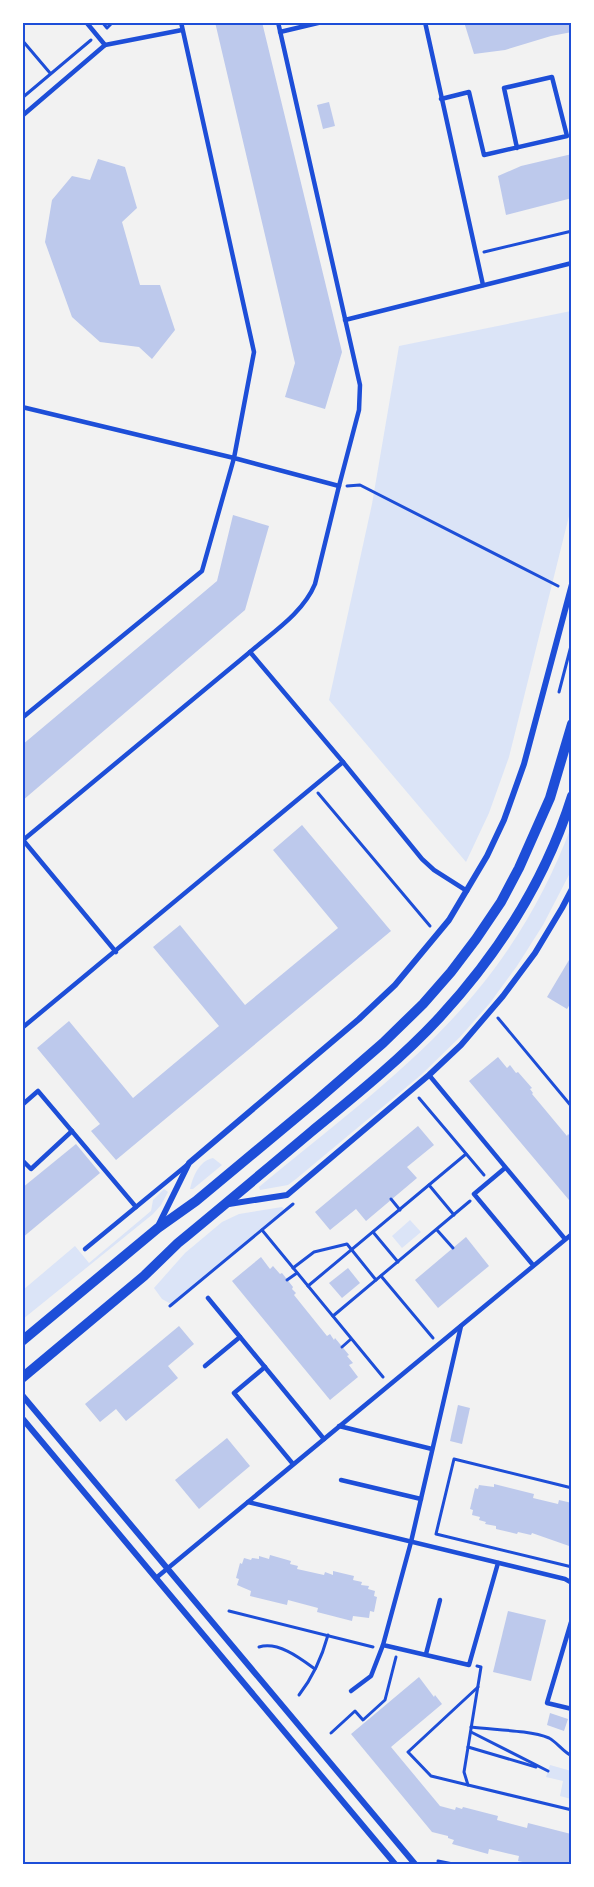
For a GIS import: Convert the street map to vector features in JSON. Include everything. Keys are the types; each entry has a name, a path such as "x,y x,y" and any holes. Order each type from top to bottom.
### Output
{"street":[{"path":"158,1228 189,1163 359,1019 395,985 449,920 487,856 504,820 525,764 572,584"},
{"path":"22,1341 384,1043 423,1004 451,972 489,921 519,868 550,798 572,724"},
{"path":"22,1378 398,1058 438,1019 468,985 494,950 538,878 572,796"},
{"path":"225,1204 287,1195 429,1075 461,1045 503,996 535,953 572,889"},
{"path":"22,1395 415,1864"},
{"path":"22,1418 395,1864"}],"lane":[{"path":"86,22 105,45"},
{"path":"22,718 202,571 234,458 254,352 181,22"},
{"path":"116,952 23,841 250,652 310,597 361,397 278,22"},
{"path":"280,32 322,22"},
{"path":"424,22 483,285"},
{"path":"22,116 105,45 182,30"},
{"path":"441,99 470,92 484,155 517,148 567,136 552,77 504,88 517,148"},
{"path":"345,320 572,262"},
{"path":"22,407 339,486"},
{"path":"250,652 422,859 434,870 467,891"},
{"path":"22,1028 343,762"},
{"path":"429,1075 565,1239"},
{"path":"22,1105 38,1091 135,1207"},
{"path":"22,1160 31,1169 72,1131"},
{"path":"85,1249 189,1163"},
{"path":"505,1168 474,1194 533,1265"},
{"path":"156,1578 572,1234"},
{"path":"208,1298 324,1439"},
{"path":"351,1691 371,1676 383,1645 411,1542 462,1325"},
{"path":"205,1366 240,1337"},
{"path":"265,1367 234,1393 293,1464"},
{"path":"339,1426 432,1449"},
{"path":"341,1480 421,1499"},
{"path":"248,1502 565,1579 572,1583"},
{"path":"383,1645 470,1665 498,1563"},
{"path":"426,1654 440,1600"},
{"path":"572,1619 547,1703 572,1709"}],"path":[{"path":"102,22 107,28"},
{"path":"22,98 113,22"},
{"path":"22,40 59,84"},
{"path":"476,254 572,231"},
{"path":"339,486 360,485 558,586"},
{"path":"559,692 572,642"},
{"path":"313,787 430,926"},
{"path":"497,1017 572,1107"},
{"path":"419,1098 489,1181"},
{"path":"308,1286 466,1154"},
{"path":"429,1185 454,1215"},
{"path":"391,1200 400,1210"},
{"path":"333,1316 465,1206"},
{"path":"262,1230 389,1385"},
{"path":"437,1230 453,1248"},
{"path":"373,1232 398,1262"},
{"path":"293,1268 314,1252 346,1244 376,1280"},
{"path":"287,1280 297,1273"},
{"path":"381,1276 438,1344"},
{"path":"342,1347 351,1339"},
{"path":"572,1488 454,1459 436,1534 572,1567"},
{"path":"229,1611 375,1647 383,1645"},
{"path":"299,1695 308,1684 323,1652 327,1635"},
{"path":"259,1647 266,1644 281,1648 315,1669"},
{"path":"331,1732 355,1711 363,1720 385,1700 396,1657"},
{"path":"468,1785 464,1772 481,1667 470,1665"},
{"path":"478,1687 408,1752 431,1776 571,1809"},
{"path":"471,1729 523,1733 550,1739 572,1756"},
{"path":"471,1729 543,1769"},
{"path":"468,1747 548,1771"},
{"path":"438,1861 453,1864"}],"shaded area":[{"path":"571,311 571,508 509,757 489,813 466,862 329,700 372,504 399,346"},
{"path":"571,827 571,871 543,925 490,1003 460,1037 421,1075 296,1179 288,1185 260,1190 259,1187 400,1070 476,992 505,954 531,913 553,871"},
{"path":"213,1158 222,1165 190,1189 200,1166"},
{"path":"164,1189 168,1192 153,1214 23,1319 23,1290 75,1246 89,1263 151,1211 153,1200"},
{"path":"282,1207 285,1210 171,1304 162,1299 154,1288 185,1253 222,1222 239,1214"},
{"path":"410,1220 421,1232 402,1248 392,1236"},
{"path":"550,1765 571,1771 571,1799 560,1796 563,1781 546,1777"}],"building":[{"path":"215,22 262,22 342,352 325,409 285,397 295,363"},
{"path":"464,22 572,22 572,32 505,50 474,54"},
{"path":"329,102 335,126 323,129 317,105"},
{"path":"572,154 572,198 506,215 498,176 521,166"},
{"path":"98,159 125,167 137,208 122,222 140,285 160,285 175,330 152,359 139,347 100,342 72,317 45,242 52,200 72,176 90,180"},
{"path":"233,515 269,526 245,610 22,801 22,745 217,581"},
{"path":"302,825 391,931 116,1160 91,1131 100,1124 37,1048 69,1021 133,1098 219,1026 153,947 180,925 245,1005 338,928 273,850"},
{"path":"572,955 572,1001 567,1009 547,997"},
{"path":"498,1057 507,1068 510,1065 516,1073 518,1072 532,1088 530,1089 532,1094 567,1136 568,1134 572,1138 572,1197 569,1200 469,1081"},
{"path":"418,1126 434,1145 407,1167 417,1178 366,1221 356,1209 330,1230 315,1212"},
{"path":"76,1144 100,1173 22,1238 22,1188"},
{"path":"466,1237 489,1266 438,1308 415,1280"},
{"path":"261,1257 270,1269 273,1266 280,1274 282,1273 293,1287 296,1293 294,1295 327,1336 330,1334 334,1340 335,1338 353,1363 349,1365 358,1377 330,1400 232,1281"},
{"path":"348,1268 360,1283 342,1298 329,1283"},
{"path":"179,1326 194,1344 168,1366 178,1378 126,1421 116,1409 100,1422 85,1404"},
{"path":"458,1405 470,1408 462,1444 450,1441"},
{"path":"227,1438 250,1466 199,1509 175,1480"},
{"path":"494,1484 534,1494 533,1498 558,1504 559,1500 572,1503 572,1547 532,1533 531,1535 518,1532 517,1534 496,1529 496,1526 485,1524 486,1522 479,1520 480,1517 472,1515 473,1510 470,1509 475,1488 478,1489 479,1485 494,1487"},
{"path":"270,1555 291,1561 290,1564 298,1566 297,1569 324,1575 325,1572 333,1575 333,1571 354,1576 353,1580 362,1582 361,1585 369,1586 368,1589 375,1591 374,1596 377,1597 374,1612 370,1611 369,1618 353,1616 352,1621 317,1612 318,1608 288,1600 287,1605 250,1596 251,1591 237,1585 239,1579 236,1578 240,1563 242,1564 244,1558 259,1559 259,1556 269,1559"},
{"path":"508,1611 546,1620 531,1681 493,1672"},
{"path":"419,1677 442,1704 391,1747 440,1806 455,1810 456,1807 462,1809 463,1807 498,1816 497,1820 527,1828 528,1823 571,1834 572,1859 570,1864 532,1864 518,1861 519,1856 489,1849 488,1854 452,1844 454,1840 448,1836 432,1832 351,1734"},
{"path":"550,1713 568,1719 564,1731 547,1725"}]}
